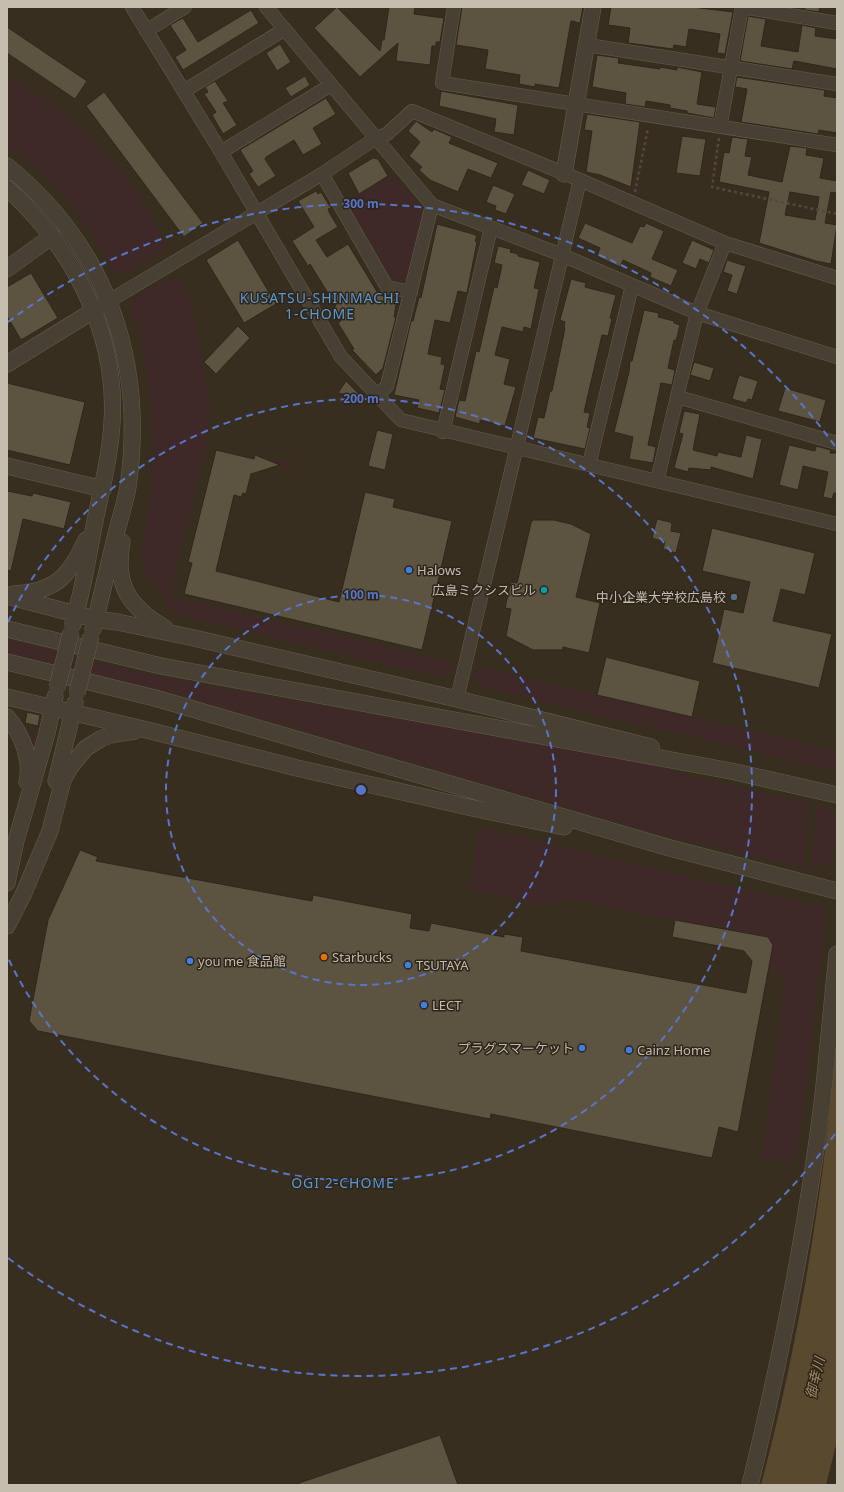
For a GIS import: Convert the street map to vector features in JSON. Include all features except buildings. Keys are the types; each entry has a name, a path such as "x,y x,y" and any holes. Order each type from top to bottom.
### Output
{"street":[{"path":"132,7 221,152 341,357 401,420 443,432 837,524"},
{"path":"146,31 185,7"},
{"path":"266,7 432,205 562,255 697,314 837,357"},
{"path":"454,7 442,83 577,103 720,128 837,146"},
{"path":"564,174 593,7"},
{"path":"720,128 742,7 837,23"},
{"path":"184,91 285,30"},
{"path":"587,45 837,84"},
{"path":"221,152 331,85"},
{"path":"7,364 109,300 255,212 322,174 376,138 387,134 412,110 580,180 725,243 836,274"},
{"path":"7,166 44,199 68,228 94,269 109,300 123,343 130,384 131,430 128,489 120,567 126,593 150,619 168,630 194,638"},
{"path":"322,174 387,286 411,292"},
{"path":"457,699 580,180"},
{"path":"7,188 36,216 52,236 72,266 92,311 107,359 112,404 111,438 103,489 95,520 76,614 26,811 12,840 7,883"},
{"path":"377,396 388,386 432,205"},
{"path":"443,432 491,228"},
{"path":"7,269 52,236"},
{"path":"657,481 697,314 725,243"},
{"path":"589,465 632,286"},
{"path":"678,397 837,443"},
{"path":"7,466 103,489"},
{"path":"38,857 128,489"},
{"path":"7,596 44,590 55,585 77,560 95,520"},
{"path":"7,596 95,619 117,622 194,638 625,739 731,771"},
{"path":"7,630 161,666 731,771 837,795"},
{"path":"7,662 155,698 670,848 837,891"},
{"path":"7,696 296,768 477,809 670,848"},
{"path":"7,717 20,736 27,754 28,777 23,799 26,811"},
{"path":"7,926 23,895 50,831 63,780 80,754 96,741 108,735 147,730"},
{"path":"750,1485 770,1401 795,1278 822,1096 837,954"}],"path":[{"path":"633,204 650,116"},
{"path":"720,128 712,187 837,214"}],"shaded area":[{"path":"7,75 59,109 105,153 140,196 168,249 123,274 113,271 88,226 58,187 7,143"},
{"path":"392,175 419,203 422,215 407,277 401,281 394,280 346,202"},
{"path":"175,275 191,300 210,408 206,447 169,596 454,663 452,668 442,678 173,613 141,560 151,496 153,422 149,378 141,338 131,305 135,298"},
{"path":"291,460 295,464 293,466 283,468 275,467 279,465 273,462"},
{"path":"7,639 164,678 632,759 688,776 808,803 803,868 648,831 177,694 7,654"},
{"path":"477,667 837,751 837,771 481,687 475,676"},
{"path":"26,734 37,735 33,750"},
{"path":"817,805 832,813 837,822 837,836 835,849 831,859 823,866 811,869"},
{"path":"480,828 823,908 825,912 812,1037 796,1161 763,1157 785,983 778,972 769,969 773,945 768,937 568,899 546,906 469,890"}],"water":[{"name":"御幸川","path":"837,1037 837,1441 826,1485 761,1485 788,1374 809,1262 818,1206 832,1094"}],"place":[{"name":"Halows","path":"409,570"},
{"name":"広島ミクシスビル","path":"544,590"},
{"name":"中小企業大学校広島校","path":"734,597"},
{"name":"Starbucks","path":"324,957"},
{"name":"you me 食品館","path":"190,961"},
{"name":"TSUTAYA","path":"408,965"},
{"name":"LECT","path":"424,1005"},
{"name":"プラグスマーケット","path":"582,1048"},
{"name":"Cainz Home","path":"629,1050"}],"district":[{"name":"KUSATSU-SHINMACHI 1-CHOME","path":"320,306"},
{"name":"OGI 2-CHOME","path":"343,1183"}]}
